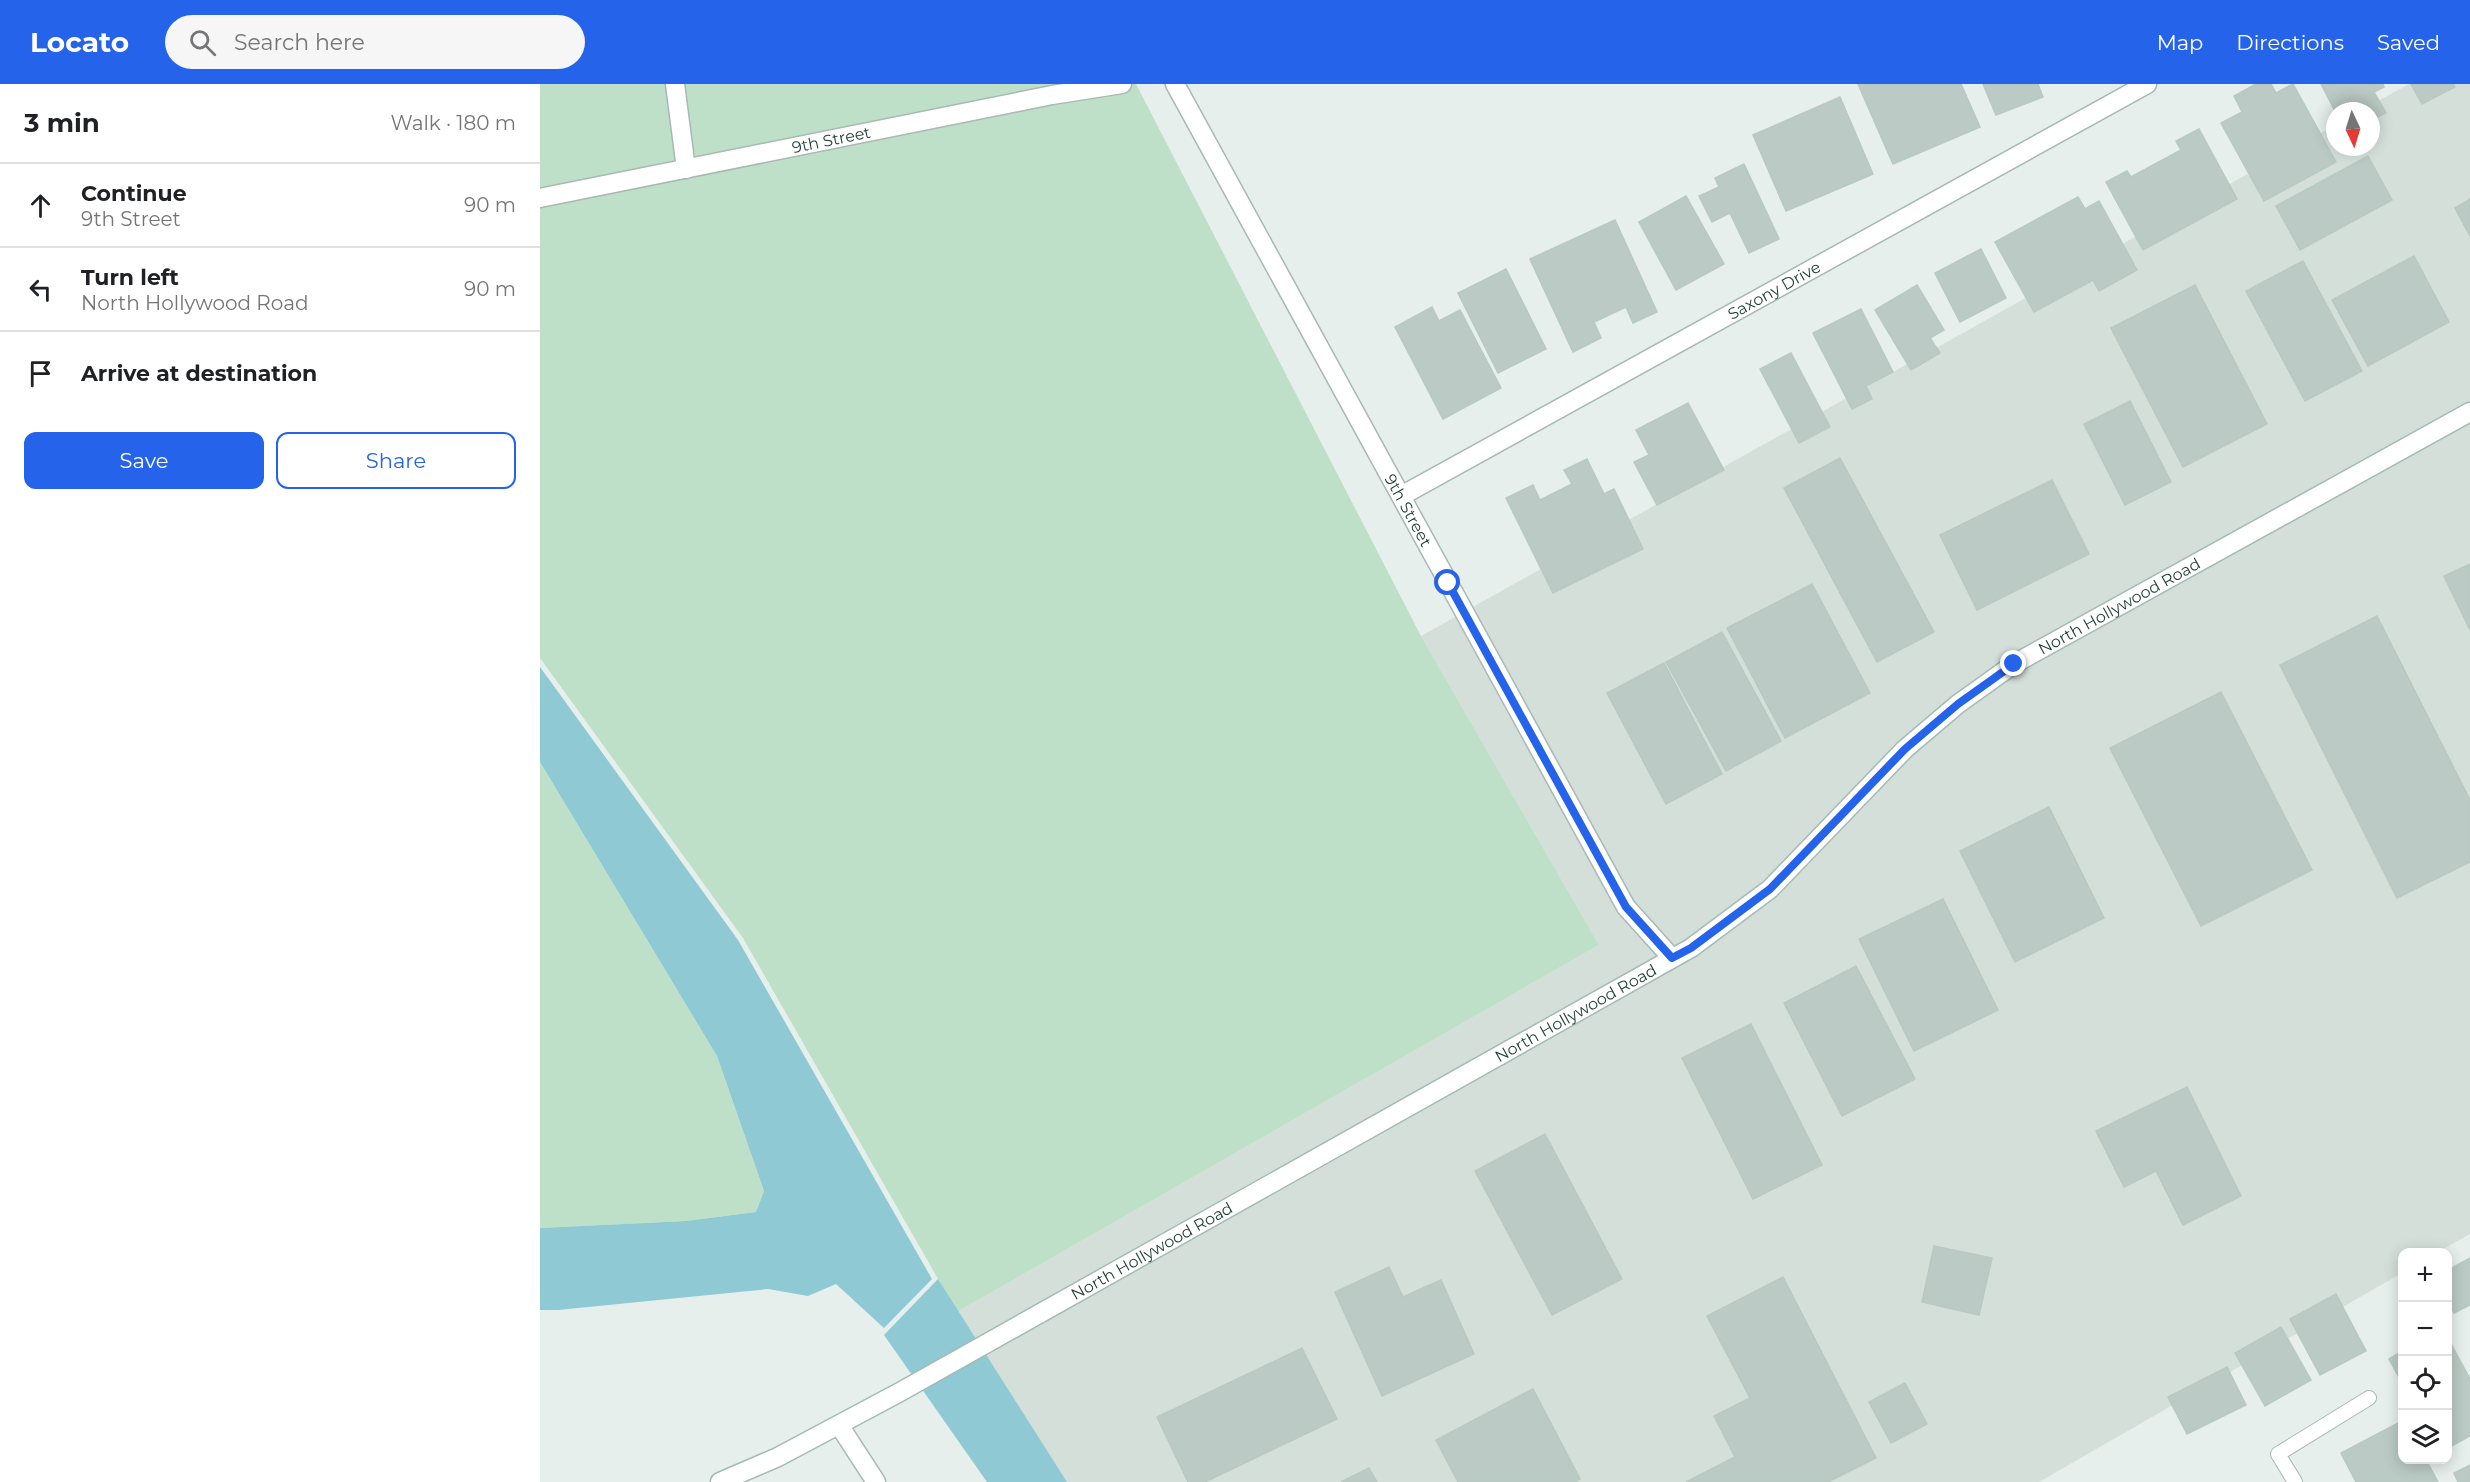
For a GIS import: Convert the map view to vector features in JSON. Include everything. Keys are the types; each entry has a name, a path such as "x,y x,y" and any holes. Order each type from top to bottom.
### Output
{"street":[{"path":"675,84 686,169"},
{"name":"9th Street","path":"540,198 1052,95 1122,84"},
{"name":"9th Street","path":"1175,84 1626,907 1672,958"},
{"name":"Saxony Drive","path":"1401,496 2147,84"},
{"name":"North Hollywood Road","path":"720,1482 778,1457 900,1392 1691,948 1770,889 1905,749 1958,704 2014,664 2470,412"},
{"path":"839,1425 876,1482"}],"lane":[{"path":"2295,1482 2277,1455 2369,1398"}],"shaded area":[{"path":"2409,84 2470,84 2470,1234 2445,1248 2398,1248 2398,1275 2039,1482 1067,1482 957,1312 1599,945 1421,636 2326,130 2326,156 2380,156 2380,102 2376,102"}],"green space":[{"path":"540,84 1136,84 1421,636 1599,945 957,1312 743,938 540,658"},
{"path":"540,762 717,1056 764,1191 756,1212 686,1221 540,1228"}],"water":[{"path":"540,667 738,940 932,1279 884,1328 836,1284 808,1296 768,1289 540,1310 540,1228 686,1221 756,1212 764,1191 717,1056 540,762"},
{"path":"938,1279 1067,1482 987,1482 884,1335"}],"building":[{"path":"1858,84 1961,84 1980,127 1893,164"},
{"path":"1983,84 2038,84 2043,97 1996,115"},
{"path":"2256,84 2271,84 2276,93 2293,84 2326,144 2326,156 2333,156 2336,162 2264,201 2221,123 2242,112 2234,96"},
{"path":"2321,84 2383,84 2384,87 2374,92 2380,102 2330,102"},
{"path":"2411,84 2454,84 2455,87 2422,104"},
{"path":"1840,97 1873,174 1786,211 1753,135"},
{"path":"2380,102 2386,113 2380,116"},
{"path":"2199,129 2237,199 2143,250 2106,182 2127,171 2131,177 2181,150 2176,141"},
{"path":"2368,156 2392,200 2300,250 2276,206"},
{"path":"1744,164 1779,239 1749,253 1730,213 1712,222 1699,196 1719,187 1715,178"},
{"path":"1686,196 1724,264 1676,290 1639,222"},
{"path":"2078,197 2085,209 2099,201 2137,270 2099,291 2093,280 2034,312 1995,242"},
{"path":"2470,199 2470,236 2455,208"},
{"path":"1615,220 1657,312 1633,323 1626,307 1594,322 1601,338 1573,352 1530,259"},
{"path":"1981,249 2006,298 1960,322 1935,273"},
{"path":"2414,256 2449,322 2368,366 2332,300"},
{"path":"2303,261 2362,371 2305,401 2246,291"},
{"path":"1506,269 1546,349 1498,373 1458,293"},
{"path":"1917,285 1944,330 1930,338 1940,353 1911,370 1875,310"},
{"path":"2195,285 2267,424 2183,467 2111,328"},
{"path":"1432,307 1439,321 1460,310 1501,388 1443,419 1395,327"},
{"path":"1861,309 1893,372 1866,386 1872,399 1852,409 1813,333"},
{"path":"1791,353 1830,427 1799,443 1760,369"},
{"path":"2130,401 2171,482 2125,505 2084,424"},
{"path":"1688,403 1724,470 1657,505 1634,462 1649,455 1636,430"},
{"path":"1840,458 1934,632 1877,662 1784,488"},
{"path":"1587,459 1604,494 1614,489 1643,549 1553,593 1506,498 1533,485 1540,500 1572,484 1564,470"},
{"path":"2052,480 2089,554 1977,610 1940,535"},
{"path":"2470,564 2470,630 2444,576"},
{"path":"1812,584 1870,693 1785,738 1727,628"},
{"path":"2377,616 2470,800 2470,862 2397,898 2280,665"},
{"path":"1722,632 1781,741 1726,771 1666,662"},
{"path":"1664,663 1722,774 1666,804 1607,693"},
{"path":"2221,692 2312,870 2201,926 2110,748"},
{"path":"2049,807 2104,918 2015,962 1960,851"},
{"path":"1943,899 1998,1010 1914,1051 1859,939"},
{"path":"1856,966 1915,1079 1842,1116 1784,1003"},
{"path":"1751,1024 1822,1165 1753,1199 1682,1058"},
{"path":"2187,1087 2241,1196 2183,1225 2156,1171 2124,1187 2096,1131"},
{"path":"1545,1134 1622,1279 1552,1315 1475,1171"},
{"path":"1934,1246 1992,1258 1979,1315 1922,1302"},
{"path":"2470,1258 2470,1305 2454,1313 2452,1309 2452,1268"},
{"path":"1389,1267 1403,1297 1441,1280 1474,1354 1382,1396 1335,1292"},
{"path":"1783,1277 1876,1458 1828,1482 1686,1482 1735,1457 1714,1416 1750,1398 1707,1316"},
{"path":"2336,1294 2366,1351 2320,1375 2290,1319"},
{"path":"2281,1327 2311,1380 2265,1406 2235,1353"},
{"path":"2452,1345 2470,1379 2470,1436 2452,1446"},
{"path":"1302,1348 1337,1419 1205,1482 1188,1482 1157,1417"},
{"path":"2398,1353 2398,1376 2389,1359"},
{"path":"2227,1367 2246,1405 2187,1434 2168,1397"},
{"path":"1905,1383 1927,1424 1891,1443 1869,1402"},
{"path":"1533,1389 1580,1479 1575,1482 1458,1482 1436,1440"},
{"path":"2398,1423 2398,1464 2428,1464 2438,1482 2356,1482 2341,1453"},
{"path":"2470,1465 2470,1482 2458,1482 2454,1473"},
{"path":"1369,1468 1377,1482 1341,1482"}],"route":[{"path":"1448,583 1626,907 1672,958 1691,948 1770,889 1905,749 1958,704 2014,664"}]}
